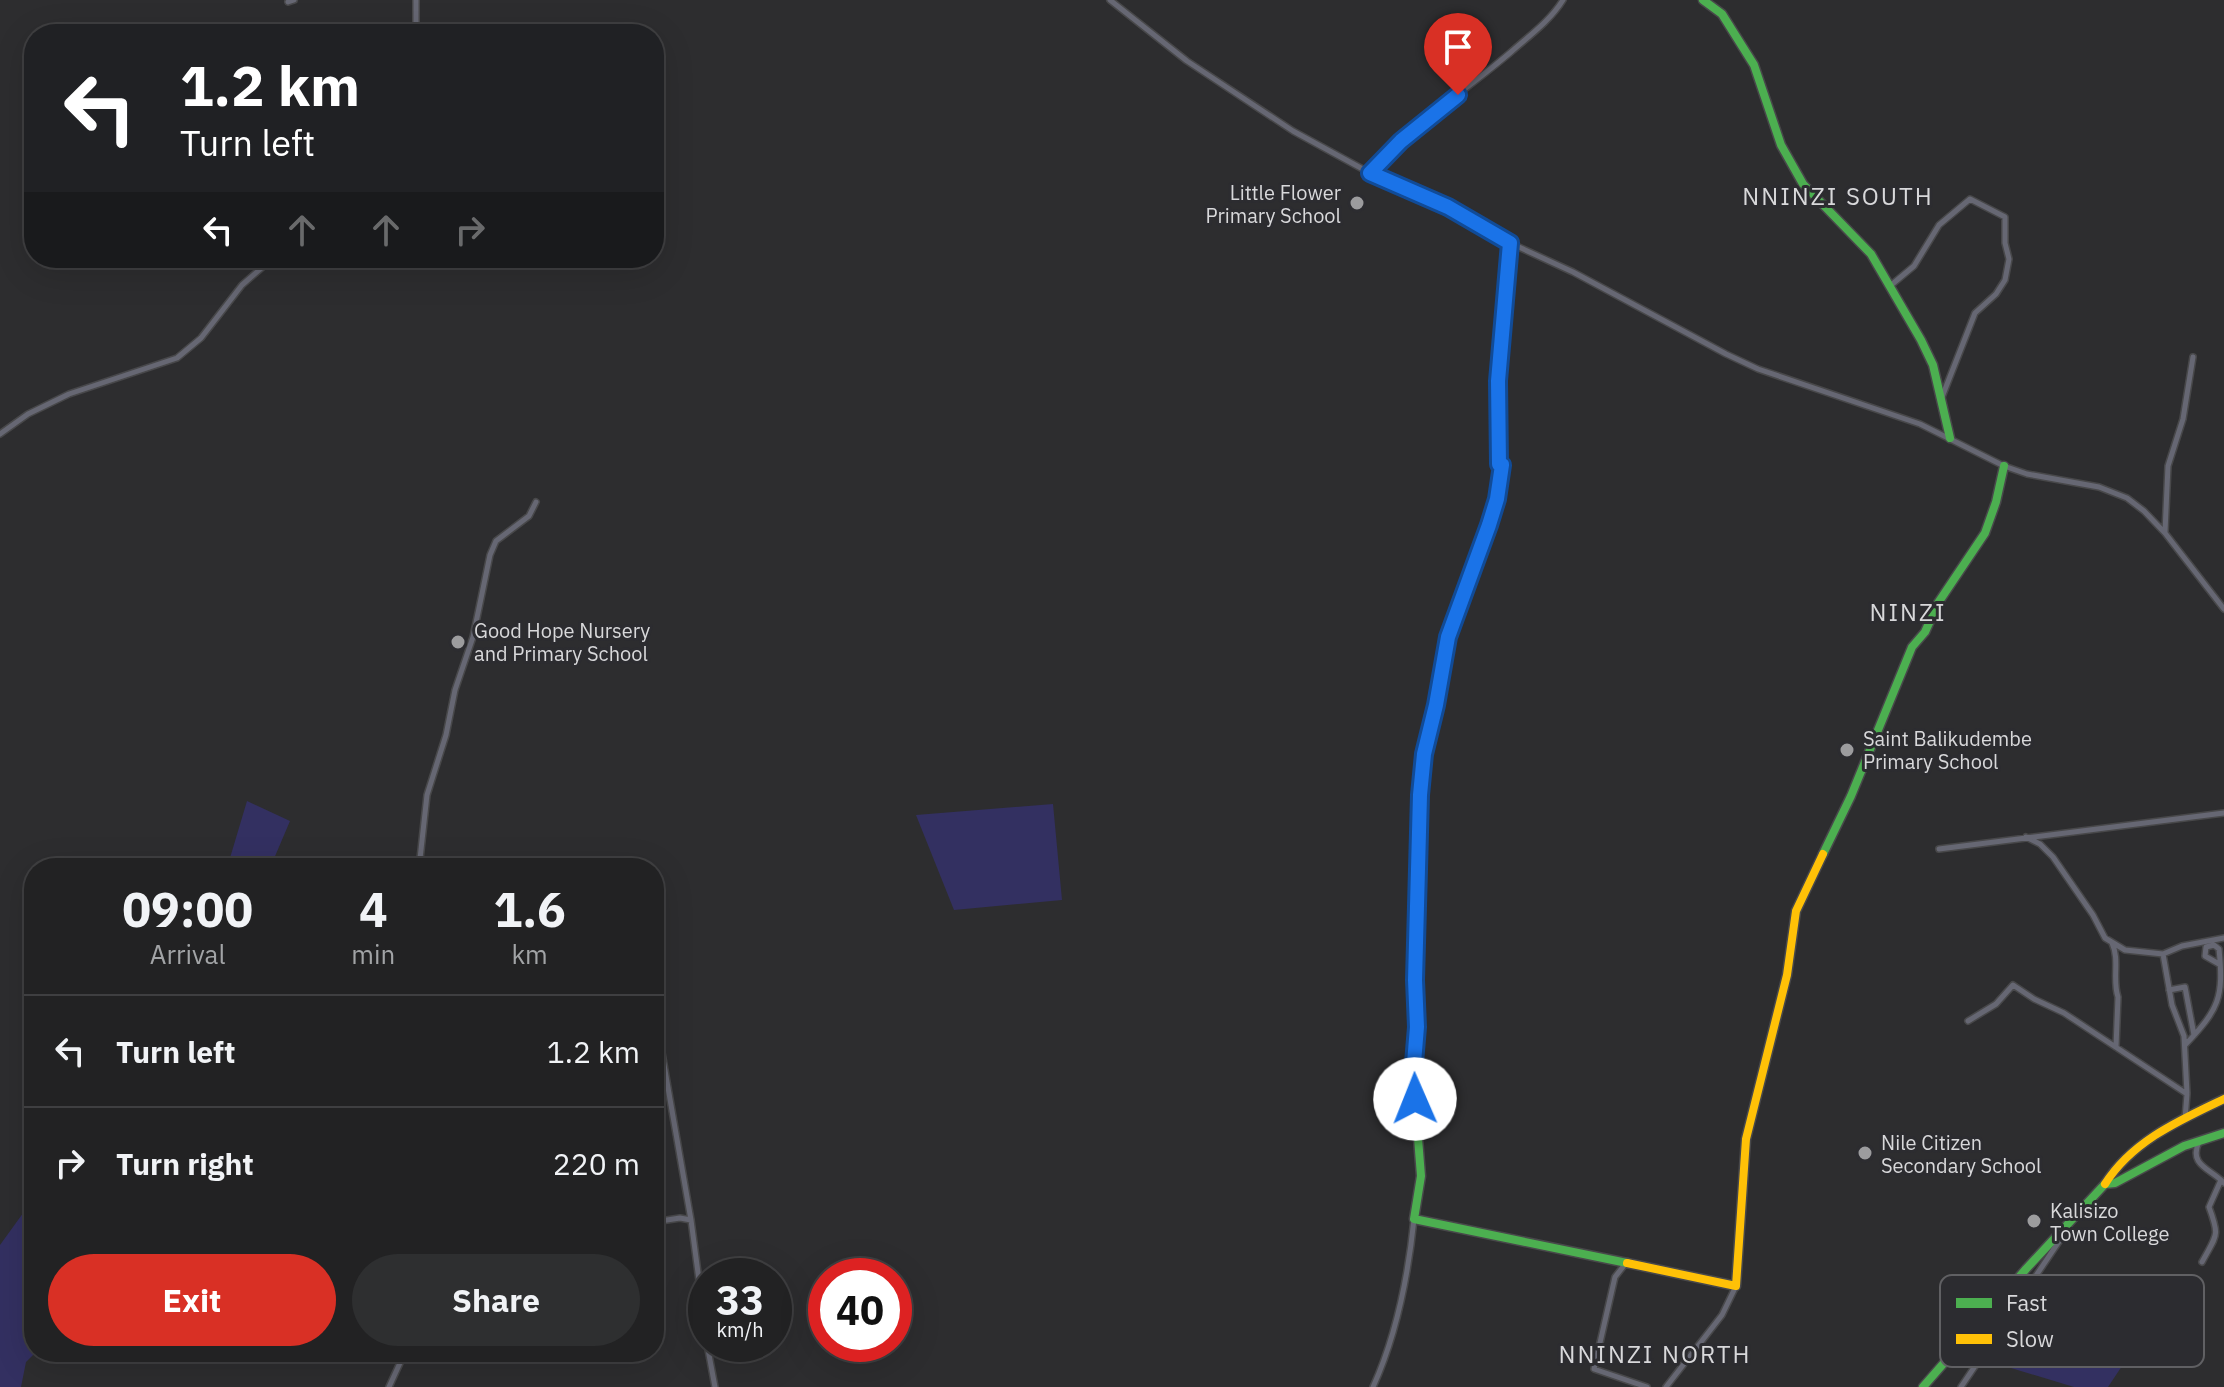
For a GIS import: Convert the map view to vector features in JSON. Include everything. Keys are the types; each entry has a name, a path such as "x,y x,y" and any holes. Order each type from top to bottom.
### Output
{"main road":[{"path":"1703,0 1722,14 1754,65 1781,145 1803,184 1864,245 1928,352 1950,438"},
{"path":"1510,243 1496,406 1499,464 1502,465 1498,493 1485,538 1448,637 1420,782 1415,980 1417,1027 1413,1075 1421,1176 1414,1219 1690,1279 1736,1286 1746,1139 1785,984 1796,911 1851,796 1912,647 1925,632 1938,603 1985,533 2004,466"},
{"path":"2023,1275 2105,1184 2113,1169 2185,1119 2224,1099"},
{"path":"2105,1184 2115,1183 2200,1141 2224,1133"},
{"path":"1923,1387 1941,1367"}],"street":[{"path":"416,0 416,24"},
{"path":"1110,0 1187,61 1254,108 1370,173 1448,207 1510,243 1573,272 1758,369 1920,424 2004,466 2118,493 2144,511 2165,533 2224,609"},
{"path":"1370,173 1410,134 1527,38 1557,10 1563,0"},
{"path":"1890,286 1914,266 1939,225 1970,199 2005,217 2005,243 2009,259 2005,280 1996,294 1975,313 1941,397"},
{"path":"0,434 28,414 69,394 177,358 201,338 242,285 262,268"},
{"path":"2165,533 2168,520 2168,466 2183,419 2193,357"},
{"path":"420,858 427,795 446,735 455,690 473,637 490,555 496,541 529,516 536,502"},
{"path":"1939,849 2224,813"},
{"path":"2025,837 2040,844 2053,857 2105,938 2125,950 2163,954 2182,946 2224,938"},
{"path":"2112,942 2117,955 2117,1048"},
{"path":"2163,954 2169,990 2184,1033 2185,1119"},
{"path":"2185,1045 2211,1016 2222,988 2219,964"},
{"path":"1968,1021 1996,1004 2015,985 2034,999 2064,1013 2187,1094"},
{"path":"2169,990 2185,987 2194,1036"},
{"path":"664,1065 696,1258"},
{"path":"2200,1141 2196,1157 2203,1167 2223,1181 2209,1207 2217,1224 2217,1232 2202,1262"},
{"path":"2036,1275 2076,1216"},
{"path":"1373,1387 1391,1347 1409,1262 1414,1219"},
{"path":"664,1220 691,1220"},
{"path":"1626,1263 1615,1277 1594,1369 1647,1387"},
{"path":"1666,1387 1722,1315 1736,1286"},
{"path":"389,1387 400,1362"},
{"path":"710,1362 715,1387"},
{"path":"1961,1387 1974,1367"}],"shaded area":[{"path":"247,801 290,821 274,858 230,858"},
{"path":"1053,804 1062,900 954,910 916,815"},
{"path":"24,1212 26,1362 21,1387 0,1387 0,1245"},
{"path":"2008,1367 2121,1367 2108,1387 2074,1387"}],"traffic: fast":[{"path":"1703,0 1722,14 1754,65 1781,145 1803,184 1871,254 1921,340 1933,365 1950,438"},
{"path":"1823,854 1851,796 1912,647 1925,632 1938,603 1985,533 2004,466"},
{"path":"1499,484 1489,525 1448,637 1420,782 1415,980 1417,1027 1413,1075 1421,1176 1414,1219 1627,1263"},
{"path":"2021,1275 2105,1184 2115,1183 2184,1146 2224,1133"},
{"path":"1923,1387 1940,1367"}],"traffic: slow":[{"path":"1499,484 1502,465 1499,464 1498,381 1510,243"},
{"path":"1627,1263 1736,1286 1746,1139 1787,975 1796,911 1823,854"},
{"path":"2105,1184 2129,1156 2158,1133 2224,1099"}],"place":[{"name":"Little Flower Primary School","path":"1357,203"},
{"name":"Good Hope Nursery and Primary School","path":"458,642"},
{"name":"Saint Balikudembe Primary School","path":"1847,750"},
{"name":"Nile Citizen Secondary School","path":"1865,1153"},
{"name":"Kalisizo Town College","path":"2034,1221"}],"district":[{"name":"NNINZI SOUTH","path":"1838,196"},
{"name":"NINZI","path":"1908,612"},
{"name":"NNINZI NORTH","path":"1655,1354"}],"route":[{"path":"1415,1099 1420,782 1448,637 1485,538 1498,493 1502,465 1499,464 1496,406 1510,243 1448,207 1370,173 1401,141 1458,95"}]}
